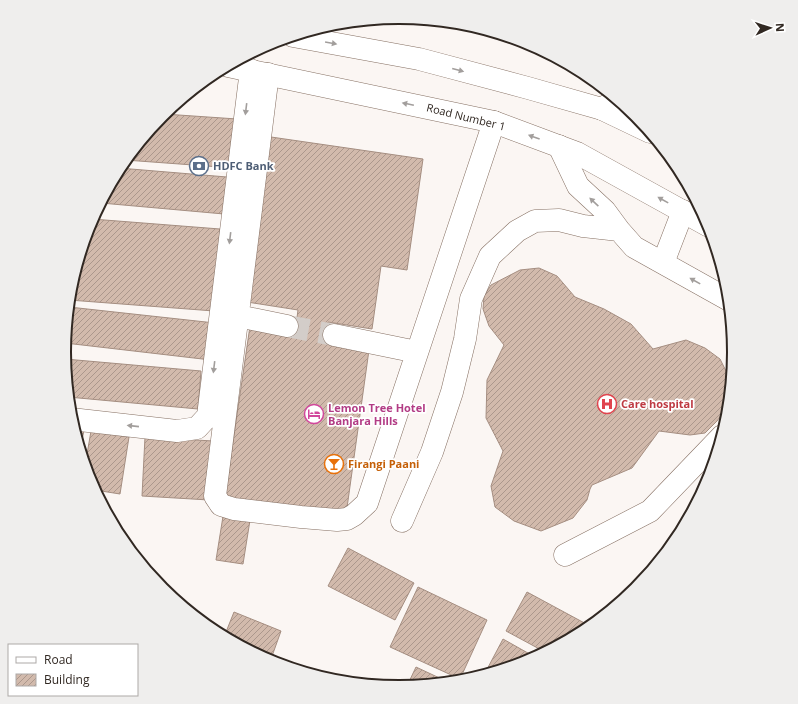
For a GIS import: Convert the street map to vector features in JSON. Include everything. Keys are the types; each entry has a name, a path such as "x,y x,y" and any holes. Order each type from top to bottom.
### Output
{"main road":[{"path":"304,38 419,59 521,86 609,104 627,116"},
{"name":"Road Number 1","path":"236,68 494,122 577,152 699,220"},
{"path":"259,72 238,316 215,496 221,505 234,509 337,520 347,519 354,515 367,503 494,122"},
{"path":"78,420 177,431 197,428 208,416 259,72"},
{"path":"559,146 578,186 605,211 634,247 722,296"},
{"path":"663,263 683,211"},
{"path":"402,521 432,452 452,392 465,339 472,298 490,256 518,230 535,221 559,220 583,226 619,230"},
{"path":"238,316 287,326"},
{"path":"334,335 418,352"},
{"path":"565,555 650,510 714,444"}],"building":[{"path":"173,115 237,119 234,168 133,161 152,136"},
{"path":"271,137 423,159 407,270 381,266 372,329 328,322 325,343 369,350 346,515 225,497 250,326 295,333 298,310 247,302"},
{"path":"127,169 227,177 224,214 107,204"},
{"path":"99,220 220,229 214,311 75,300 82,267"},
{"name":"Care hospital","path":"539,268 557,276 575,297 604,309 631,324 653,349 686,340 705,348 720,359 726,371 721,415 705,433 690,435 659,431 632,468 592,485 587,500 573,518 541,531 514,521 495,507 491,486 503,451 486,418 487,380 504,345 489,326 483,309 484,296 491,285 520,270"},
{"path":"74,308 215,323 211,360 71,344"},
{"path":"71,360 201,371 198,409 74,398"},
{"path":"79,425 85,426 82,438"},
{"path":"91,431 129,437 120,494 102,491 87,454"},
{"path":"145,437 213,441 209,500 142,496"},
{"path":"224,510 251,514 243,564 216,560"},
{"path":"348,548 414,583 395,620 328,586"},
{"path":"418,587 487,620 462,674 452,676 390,647"},
{"path":"527,592 584,623 539,649 506,631"},
{"path":"234,612 281,631 273,655 226,631"},
{"path":"503,639 528,653 504,663 488,668"},
{"path":"416,667 438,677 420,679 410,679"}],"tunnel":[{"path":"287,326 334,335"}],"place":[{"name":"HDFC Bank","path":"199,166"},
{"name":"Care hospital","path":"607,404"},
{"name":"Lemon Tree Hotel Banjara Hills","path":"314,414"},
{"name":"Firangi Paani","path":"334,464"}]}
